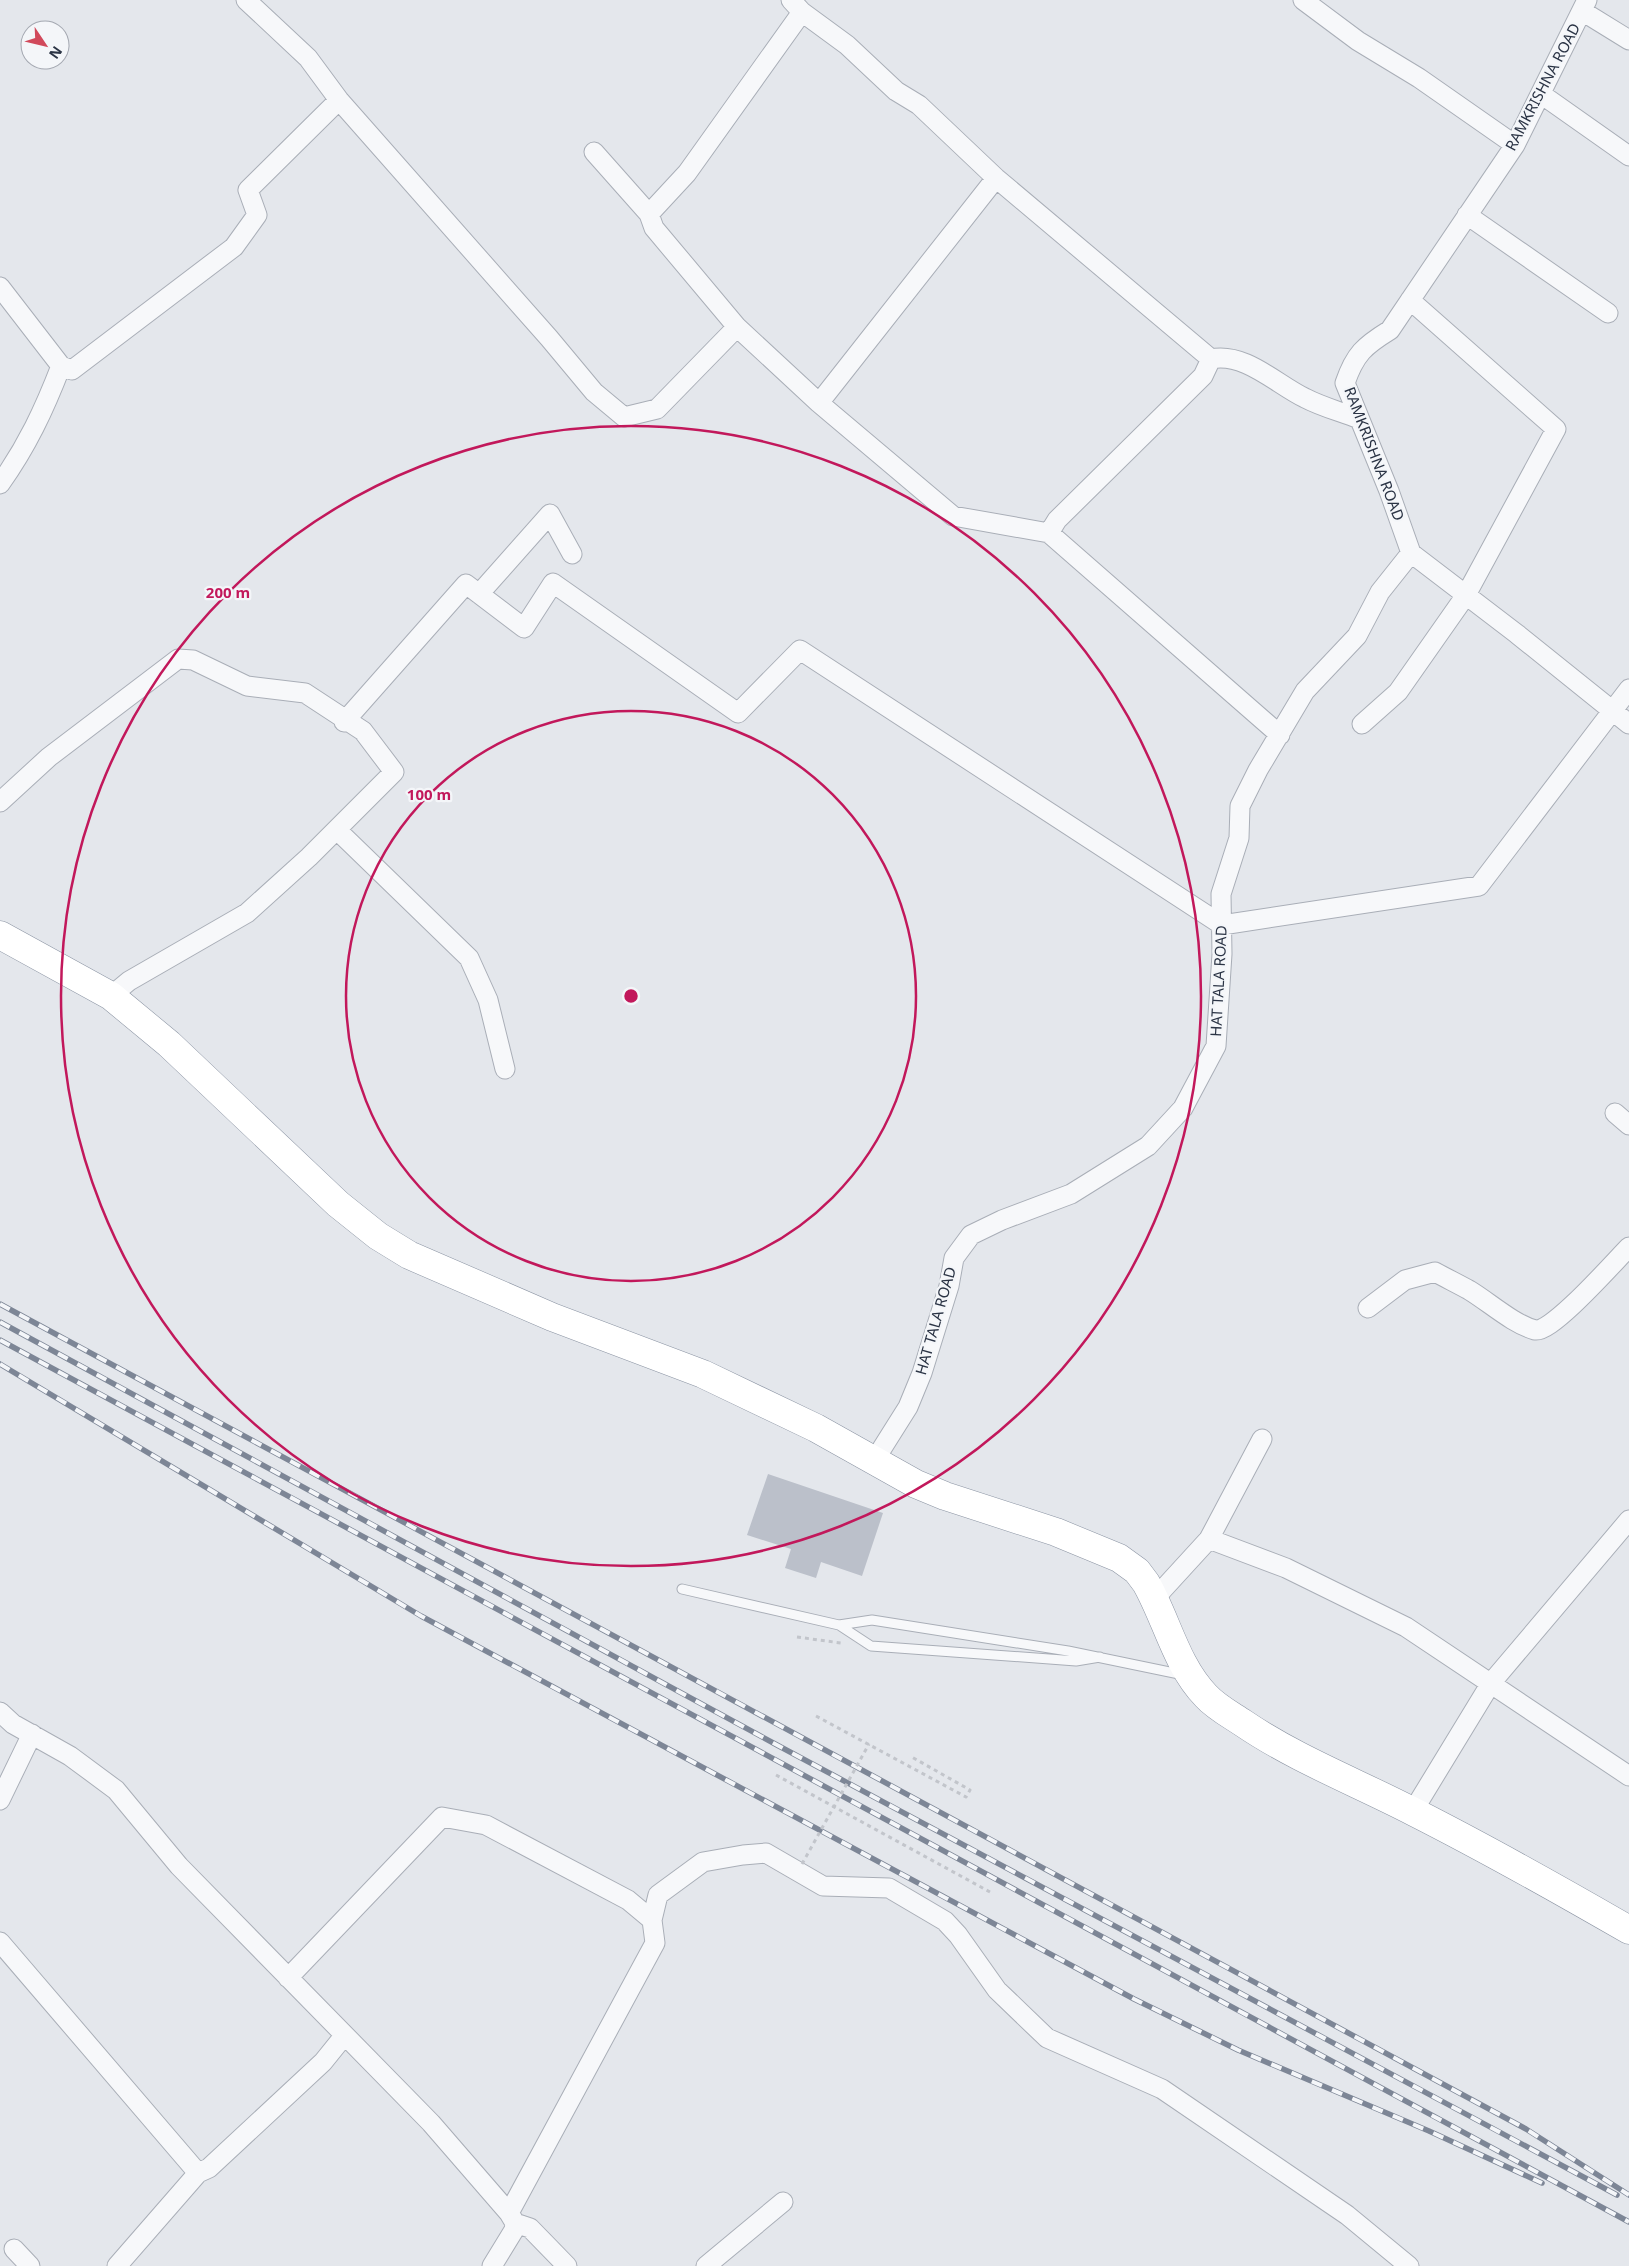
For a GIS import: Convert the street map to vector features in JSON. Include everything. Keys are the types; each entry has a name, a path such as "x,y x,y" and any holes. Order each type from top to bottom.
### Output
{"highway":[{"path":"0,936 111,996 169,1044 338,1204 378,1236 409,1255 552,1317 712,1378 816,1428 916,1484 945,1496 1056,1532 1119,1558 1137,1571 1155,1598 1175,1648 1190,1676 1207,1697 1258,1733 1306,1760 1413,1811 1629,1930"}],"street":[{"path":"246,0 308,58 339,100 549,338 594,392 624,417 657,409 737,327"},
{"path":"1304,0 1358,41 1419,78 1515,145"},
{"path":"649,214 687,173 796,6 847,45 896,91 919,105 996,178 1211,359"},
{"path":"1585,6 1629,40"},
{"name":"RAMKRISHNA ROAD","path":"1411,553 1389,491 1345,383 1353,362 1372,341 1390,330 1515,145 1585,6"},
{"path":"1540,94 1629,156"},
{"path":"0,288 61,366 72,370 234,247 257,215 248,190 339,100"},
{"path":"594,152 649,214 654,228 737,327 820,403 953,516 1049,534 1280,734"},
{"path":"820,403 996,178"},
{"path":"1467,215 1608,314"},
{"path":"1362,724 1398,692 1466,595 1556,429 1410,300"},
{"path":"1211,359 1221,357 1248,365 1306,399 1360,418"},
{"path":"1049,534 1056,520 1202,376 1211,359"},
{"path":"0,484 21,455 44,411 61,366"},
{"path":"480,594 550,514 572,554"},
{"path":"1411,553 1629,724"},
{"name":"HAT TALA ROAD","path":"874,1461 908,1407 922,1373 949,1286 954,1258 971,1235 1002,1220 1071,1194 1148,1146 1183,1108 1216,1046 1220,1006 1221,894 1239,838 1240,806 1258,770 1305,691 1357,636 1380,592 1411,553"},
{"path":"345,721 466,584 524,628 552,583 738,713 800,650 1222,925 1479,886 1611,710 1629,689"},
{"path":"0,802 49,757 178,659 193,660 247,686 305,693 363,731 394,772 337,830 247,913 129,981 111,996"},
{"path":"337,830 469,958 488,1000 505,1069"},
{"path":"1368,1308 1405,1280 1435,1272 1468,1290 1510,1317 1536,1330 1545,1328 1562,1316 1629,1247"},
{"path":"1155,1598 1208,1539 1262,1439"},
{"path":"1413,1811 1491,1683 1629,1520"},
{"path":"1208,1539 1286,1568 1406,1628 1629,1776"},
{"path":"0,1712 13,1724 70,1756 116,1790 179,1866 431,2123 512,2218 530,2228 567,2266"},
{"path":"0,1800 32,1734"},
{"path":"288,1978 442,1817 486,1825 628,1900 652,1920"},
{"path":"492,2266 514,2230 512,2218 655,1942 652,1920 658,1895 703,1862 766,1853 823,1886 889,1888 945,1921 958,1935 997,1990 1047,2038 1162,2089 1347,2215 1409,2266"},
{"path":"0,1942 198,2173"},
{"path":"117,2266 198,2173 209,2168 323,2062 344,2036"},
{"path":"706,2266 783,2202"},
{"path":"14,2250 30,2266"}],"lane":[{"path":"682,1589 839,1625 871,1646 1076,1661 1100,1656"},
{"path":"839,1625 872,1620 1100,1656 1190,1676"}],"path":[{"path":"797,1637 871,1646"},
{"path":"816,1716 966,1797 970,1790 910,1756"},
{"path":"802,1864 869,1744"},
{"path":"776,1776 990,1892"}],"building":[{"path":"768,1474 883,1513 862,1576 821,1562 816,1578 785,1568 791,1549 747,1535"}],"railway":[{"path":"0,1304 1526,2129 1629,2195"},
{"path":"0,1322 777,1745 1617,2195"},
{"path":"0,1340 1629,2222"},
{"path":"0,1364 421,1616 1134,1999 1238,2050 1429,2131 1542,2183"}]}
